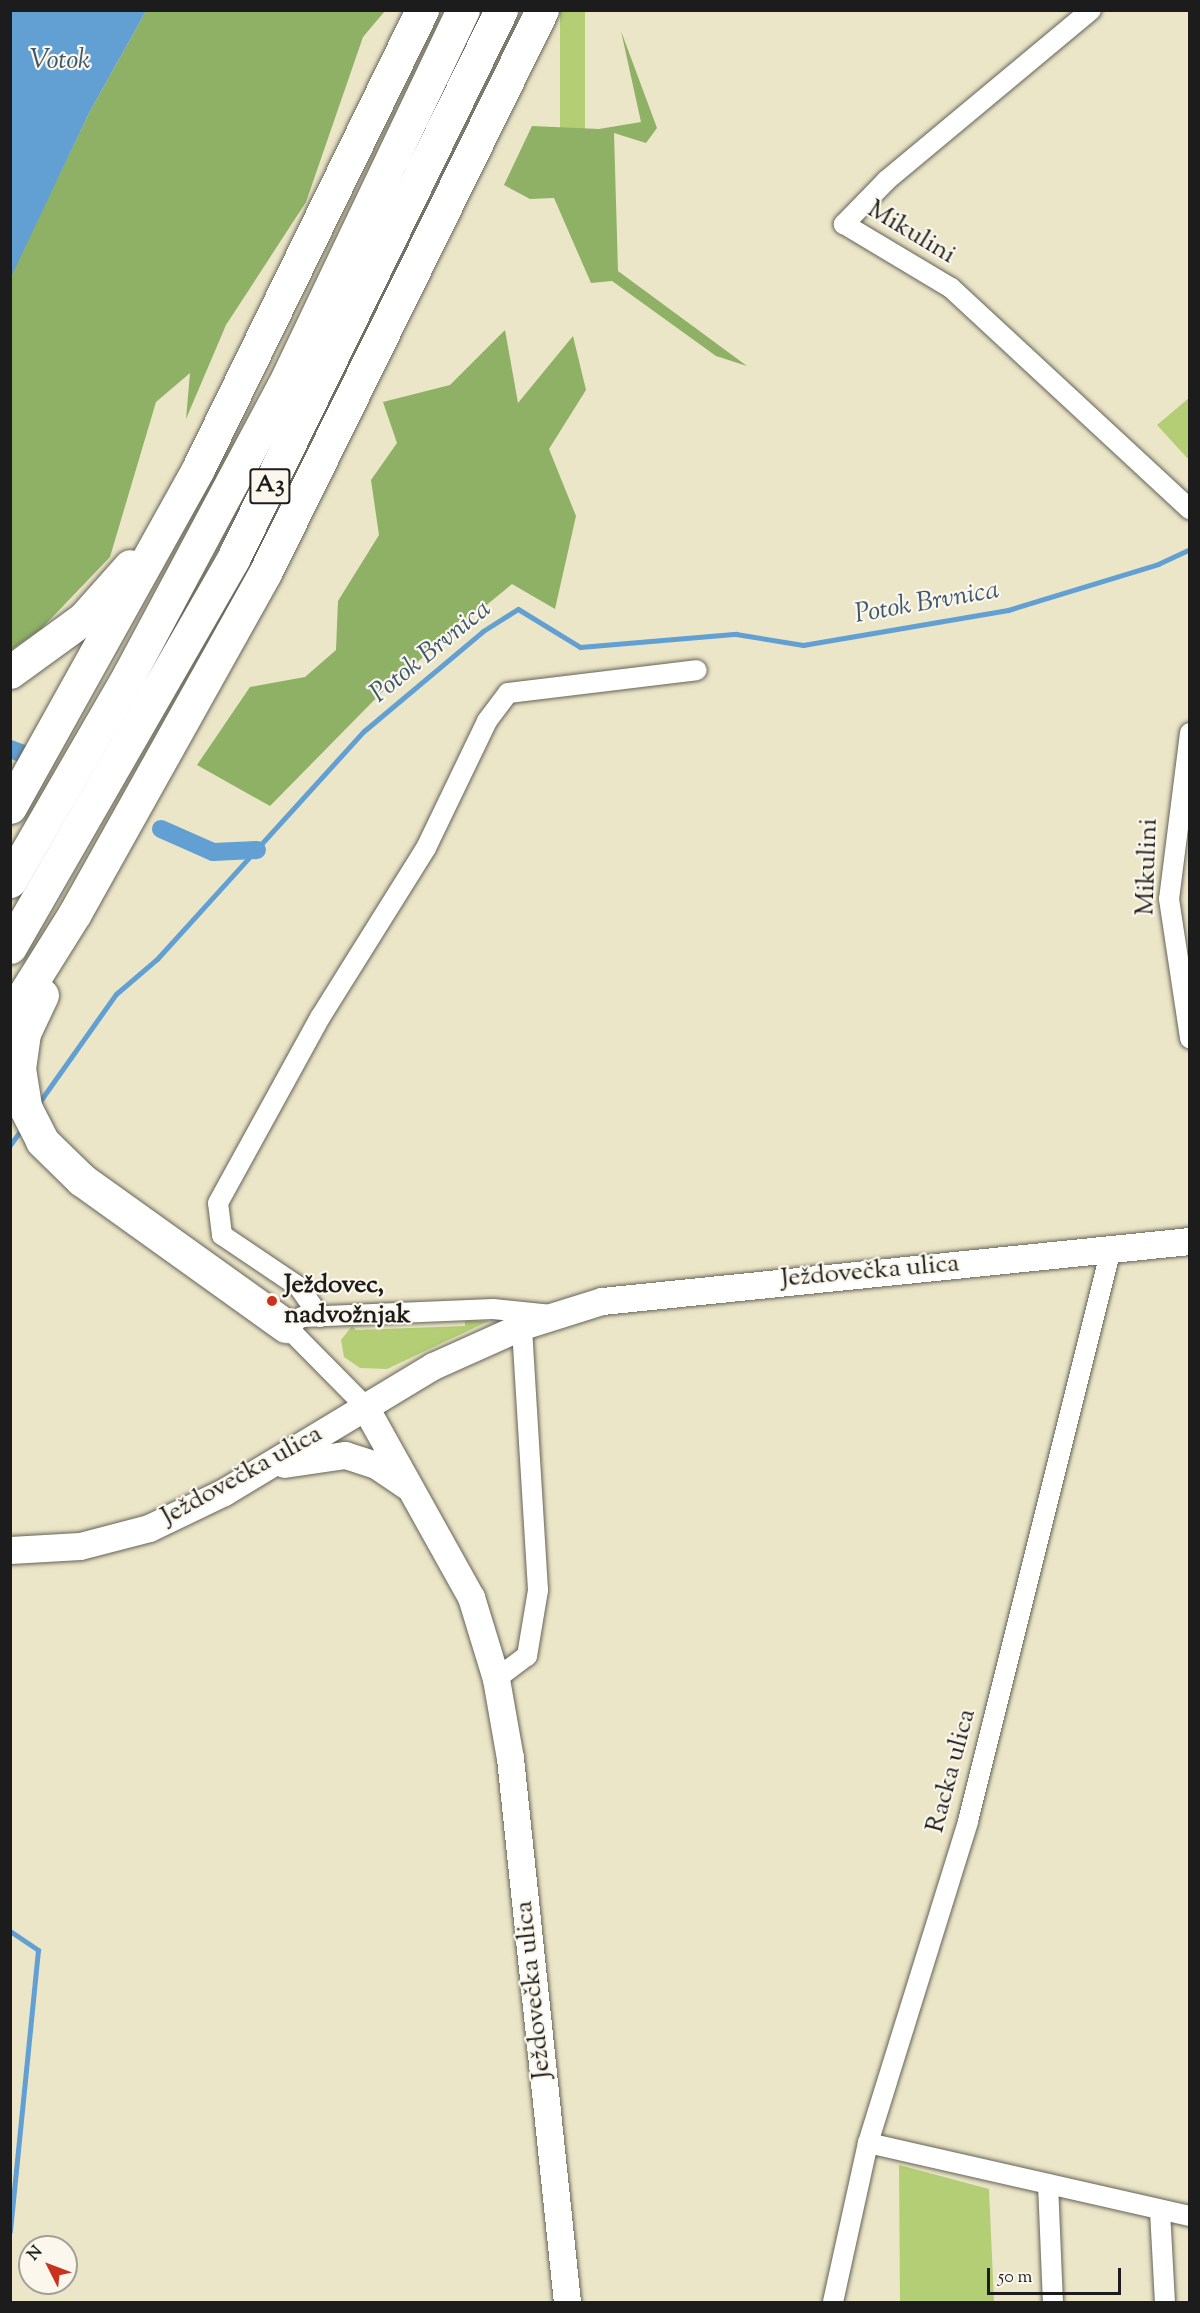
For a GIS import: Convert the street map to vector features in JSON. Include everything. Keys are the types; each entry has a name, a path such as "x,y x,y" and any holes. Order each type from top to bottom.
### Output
{"highway":[{"path":"10,807 198,469 422,10"},
{"name":"A3","path":"10,881 283,387 463,10"},
{"name":"A3","path":"10,947 233,559 501,10"},
{"path":"10,1017 75,914 338,433 542,10"},
{"path":"10,672 84,618 128,569 198,469"},
{"path":"75,914 70,945 24,1033 21,1088 42,1141 82,1180 225,1277 286,1326"}],"main road":[{"name":"Ježdovečka ulica","path":"10,1550 114,1540 188,1511 259,1472 364,1405 434,1365 522,1326 553,1315 653,1293 1190,1241"},
{"name":"Ježdovečka ulica","path":"364,1405 415,1492 471,1597 496,1679 510,1758 567,2302"},
{"path":"259,1472 345,1455 376,1465 415,1492"}],"street":[{"name":"Mikulini","path":"1091,10 887,180 844,224 951,288 1190,509"},
{"path":"320,1317 299,1287 222,1235 218,1203 321,1016 426,848 487,721 508,693 697,670"},
{"name":"Mikulini","path":"1190,734 1169,899 1190,1038"},
{"name":"Racka ulica","path":"833,2302 868,2143 968,1821 1111,1249"},
{"name":"Ježdovečka ulica","path":"286,1326 302,1317 493,1309 553,1315"},
{"path":"286,1326 364,1405"},
{"path":"496,1679 527,1656 538,1590 522,1326"},
{"path":"868,2143 1190,2216"},
{"path":"1048,2184 1053,2302"},
{"path":"1160,2211 1165,2302"}],"green space":[{"path":"146,11 385,11 363,37 306,202 226,325 186,419 190,373 156,402 110,557 41,629 11,650 10,277 89,113"},
{"path":"560,11 585,11 585,191 560,191"},
{"path":"621,31 657,128 646,143 614,133 618,271 747,366 716,356 612,281 591,283 554,198 530,199 504,185 532,126 599,129 641,122"},
{"path":"505,330 518,403 573,336 586,390 549,449 576,516 555,609 512,584 388,686 270,806 197,765 250,687 305,677 336,650 338,601 379,535 371,480 397,443 383,402 450,385"},
{"path":"1189,398 1189,460 1157,425"},
{"path":"465,1321 489,1321 387,1369 360,1368 344,1357 341,1340 352,1326 356,1330 465,1326"},
{"path":"899,2165 989,2189 994,2302 900,2302"}],"water":[{"name":"Votok","path":"11,10 146,11 89,113 11,277"}],"waterway":[{"name":"Potok Brvnica","path":"38,1104 116,994 157,959 364,731 483,631 518,609 580,647 736,634 803,645 1008,610 1158,564 1190,549"},
{"path":"10,749 24,754"},
{"path":"161,829 213,852 257,850"},
{"name":"Potok Brvnica","path":"10,1145 23,1127"},
{"path":"10,1931 38,1950 10,2232"}],"place":[{"name":"Ježdovec, nadvožnjak","path":"272,1301"}]}
